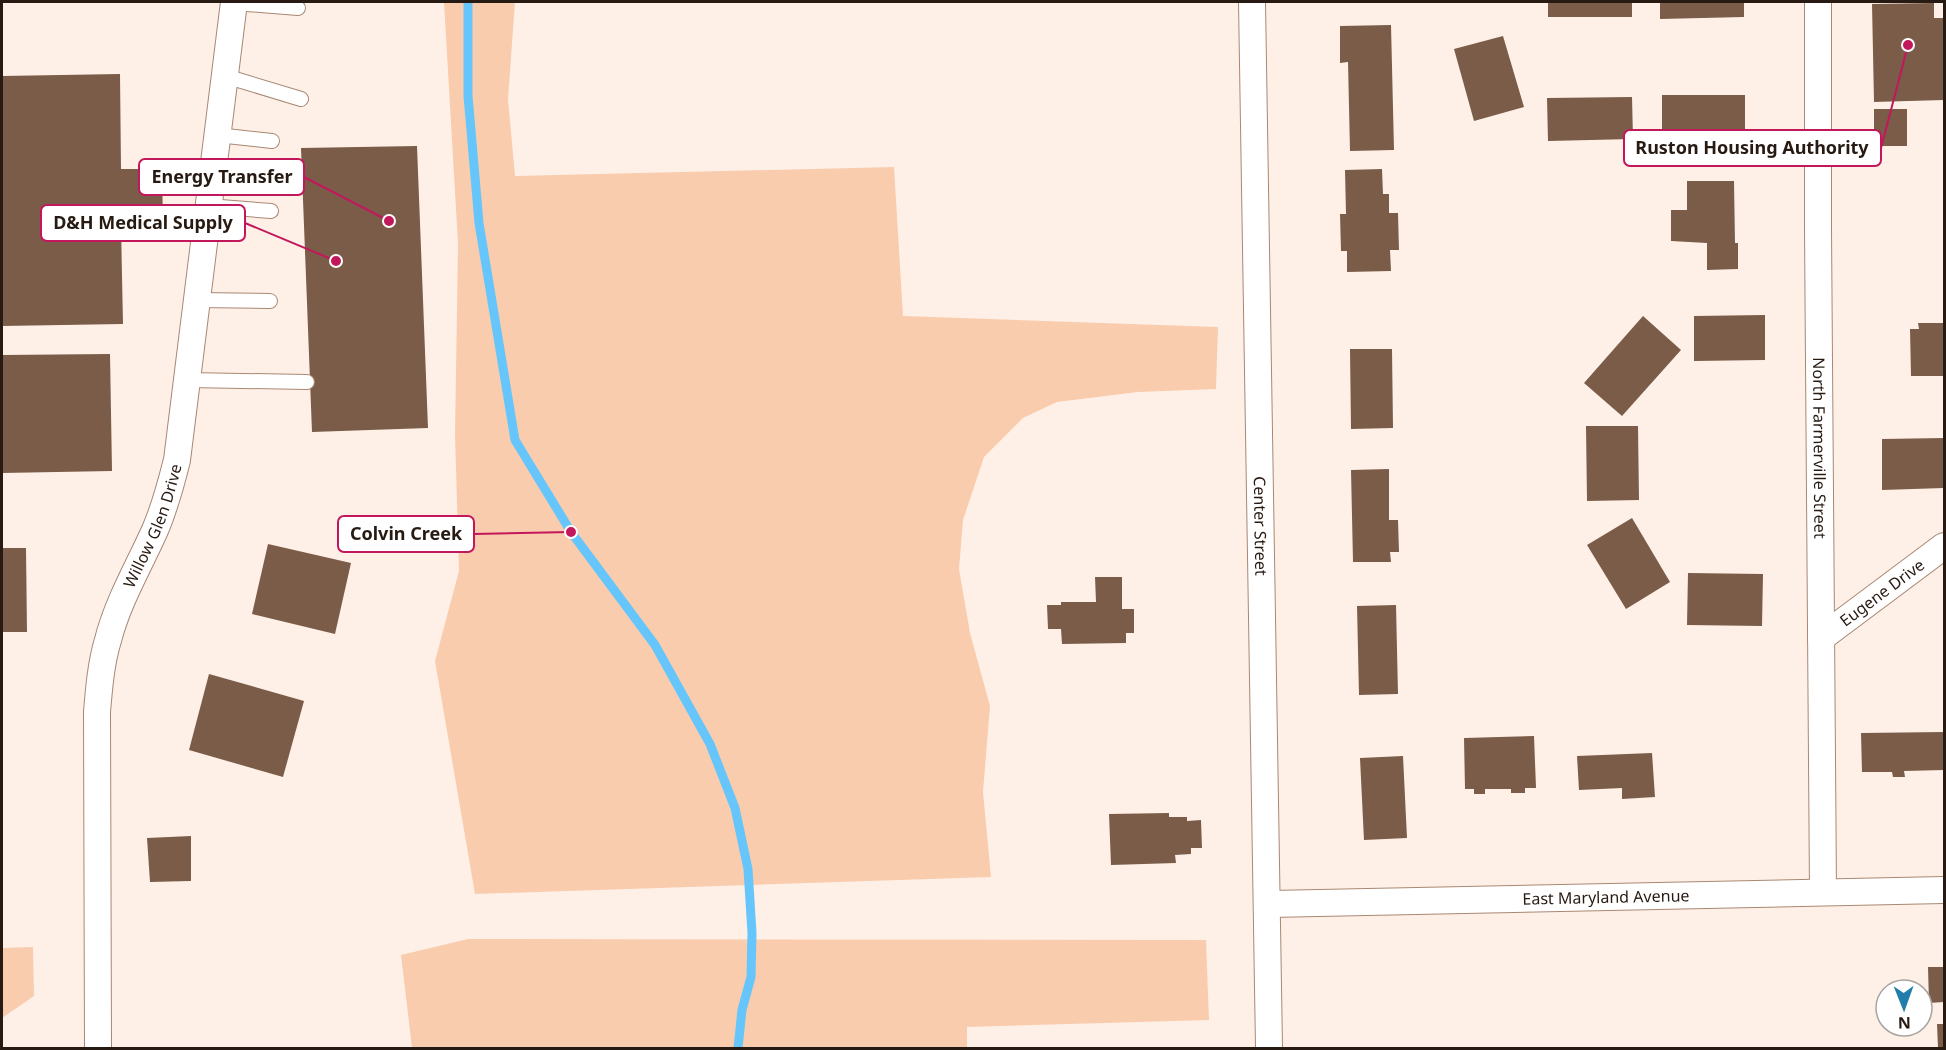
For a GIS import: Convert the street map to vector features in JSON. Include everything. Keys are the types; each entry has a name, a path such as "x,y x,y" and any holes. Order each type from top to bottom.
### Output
{"street":[{"name":"Willow Glen Drive","path":"98,1048 97,712 100,679 112,629 156,527 177,460 234,2"},
{"name":"Center Street","path":"1252,2 1269,1048"},
{"name":"North Farmerville Street","path":"1818,2 1823,892"},
{"name":"Eugene Drive","path":"1821,638 1944,546"},
{"name":"East Maryland Avenue","path":"1268,904 1944,890"}],"lane":[{"path":"234,2 298,8"},
{"path":"225,76 301,99"},
{"path":"218,135 272,141"},
{"path":"208,206 271,211"},
{"path":"197,300 270,301"},
{"path":"187,380 307,382"}],"shaded area":[{"path":"444,2 515,2 508,99 515,176 894,167 903,316 1218,327 1216,389 1138,392 1057,402 1023,418 984,457 963,520 959,569 970,633 990,706 983,792 991,877 475,894 435,661 459,571 455,435 458,244"},
{"path":"468,939 1206,940 1209,1020 967,1027 967,1048 412,1048 401,955"},
{"path":"33,947 34,996 2,1018 2,948"}],"building":[{"path":"1548,2 1632,2 1632,17 1548,17"},
{"path":"1660,2 1744,2 1744,17 1660,19"},
{"path":"1934,3 1934,18 1943,18 1944,100 1874,102 1872,4"},
{"path":"1391,25 1394,150 1350,151 1348,62 1340,63 1340,26"},
{"path":"1503,36 1524,107 1474,121 1454,49"},
{"path":"120,74 121,169 162,169 163,225 121,226 123,324 2,326 2,76"},
{"path":"1662,95 1745,95 1745,139 1662,139"},
{"path":"1632,97 1633,139 1548,141 1547,98"},
{"path":"1874,109 1907,109 1907,146 1874,146"},
{"path":"417,146 428,428 312,432 301,148"},
{"path":"1382,169 1383,194 1389,194 1389,213 1398,213 1399,250 1390,250 1391,271 1347,272 1347,251 1341,251 1340,214 1346,214 1345,170"},
{"path":"1687,181 1734,181 1735,243 1738,243 1738,269 1707,270 1707,243 1671,241 1671,210 1687,210"},
{"path":"1765,315 1765,360 1694,361 1694,316"},
{"path":"1643,316 1681,350 1622,416 1584,383"},
{"path":"1918,323 1944,323 1944,376 1911,376 1910,329 1919,329"},
{"path":"1350,349 1392,349 1393,428 1351,429"},
{"path":"110,354 112,471 2,473 2,355"},
{"path":"1586,426 1638,426 1639,500 1587,501"},
{"path":"1944,438 1944,488 1882,490 1882,439"},
{"path":"1389,469 1389,520 1398,520 1399,552 1390,552 1391,562 1353,562 1351,470"},
{"path":"1632,518 1670,582 1626,609 1587,545"},
{"path":"268,544 351,563 335,634 252,614"},
{"path":"2,548 26,548 27,632 2,632"},
{"path":"1688,573 1763,574 1762,626 1687,625"},
{"path":"1095,577 1122,577 1122,609 1134,609 1134,633 1126,633 1126,643 1062,644 1061,629 1048,629 1047,605 1061,605 1061,602 1096,602"},
{"path":"1396,605 1398,694 1359,695 1357,606"},
{"path":"209,674 304,701 283,777 189,750"},
{"path":"1944,732 1944,770 1904,771 1905,777 1893,777 1892,772 1862,772 1861,733"},
{"path":"1534,736 1536,788 1525,788 1525,793 1511,793 1511,789 1485,789 1485,794 1474,794 1474,789 1465,789 1464,738"},
{"path":"1652,753 1655,797 1622,799 1622,788 1579,790 1577,756"},
{"path":"1403,756 1407,838 1364,840 1360,758"},
{"path":"1169,813 1169,817 1187,817 1187,821 1201,820 1202,848 1191,848 1191,854 1175,855 1176,863 1111,865 1109,814"},
{"path":"191,836 191,881 150,882 147,838"},
{"path":"1928,967 1944,967 1944,1002 1934,1003 1934,978 1928,978"},
{"path":"1937,1024 1944,1024 1944,1048 1938,1048"}],"waterway":[{"path":"468,2 468,96 479,223 515,440 571,532 655,645 710,744 735,808 748,869 752,933 751,977 742,1010 738,1048"}],"place":[{"name":"Ruston Housing Authority","path":"1908,45"},
{"name":"Energy Transfer","path":"389,221"},
{"name":"D&H Medical Supply","path":"336,261"},
{"name":"Colvin Creek","path":"571,532"}]}
